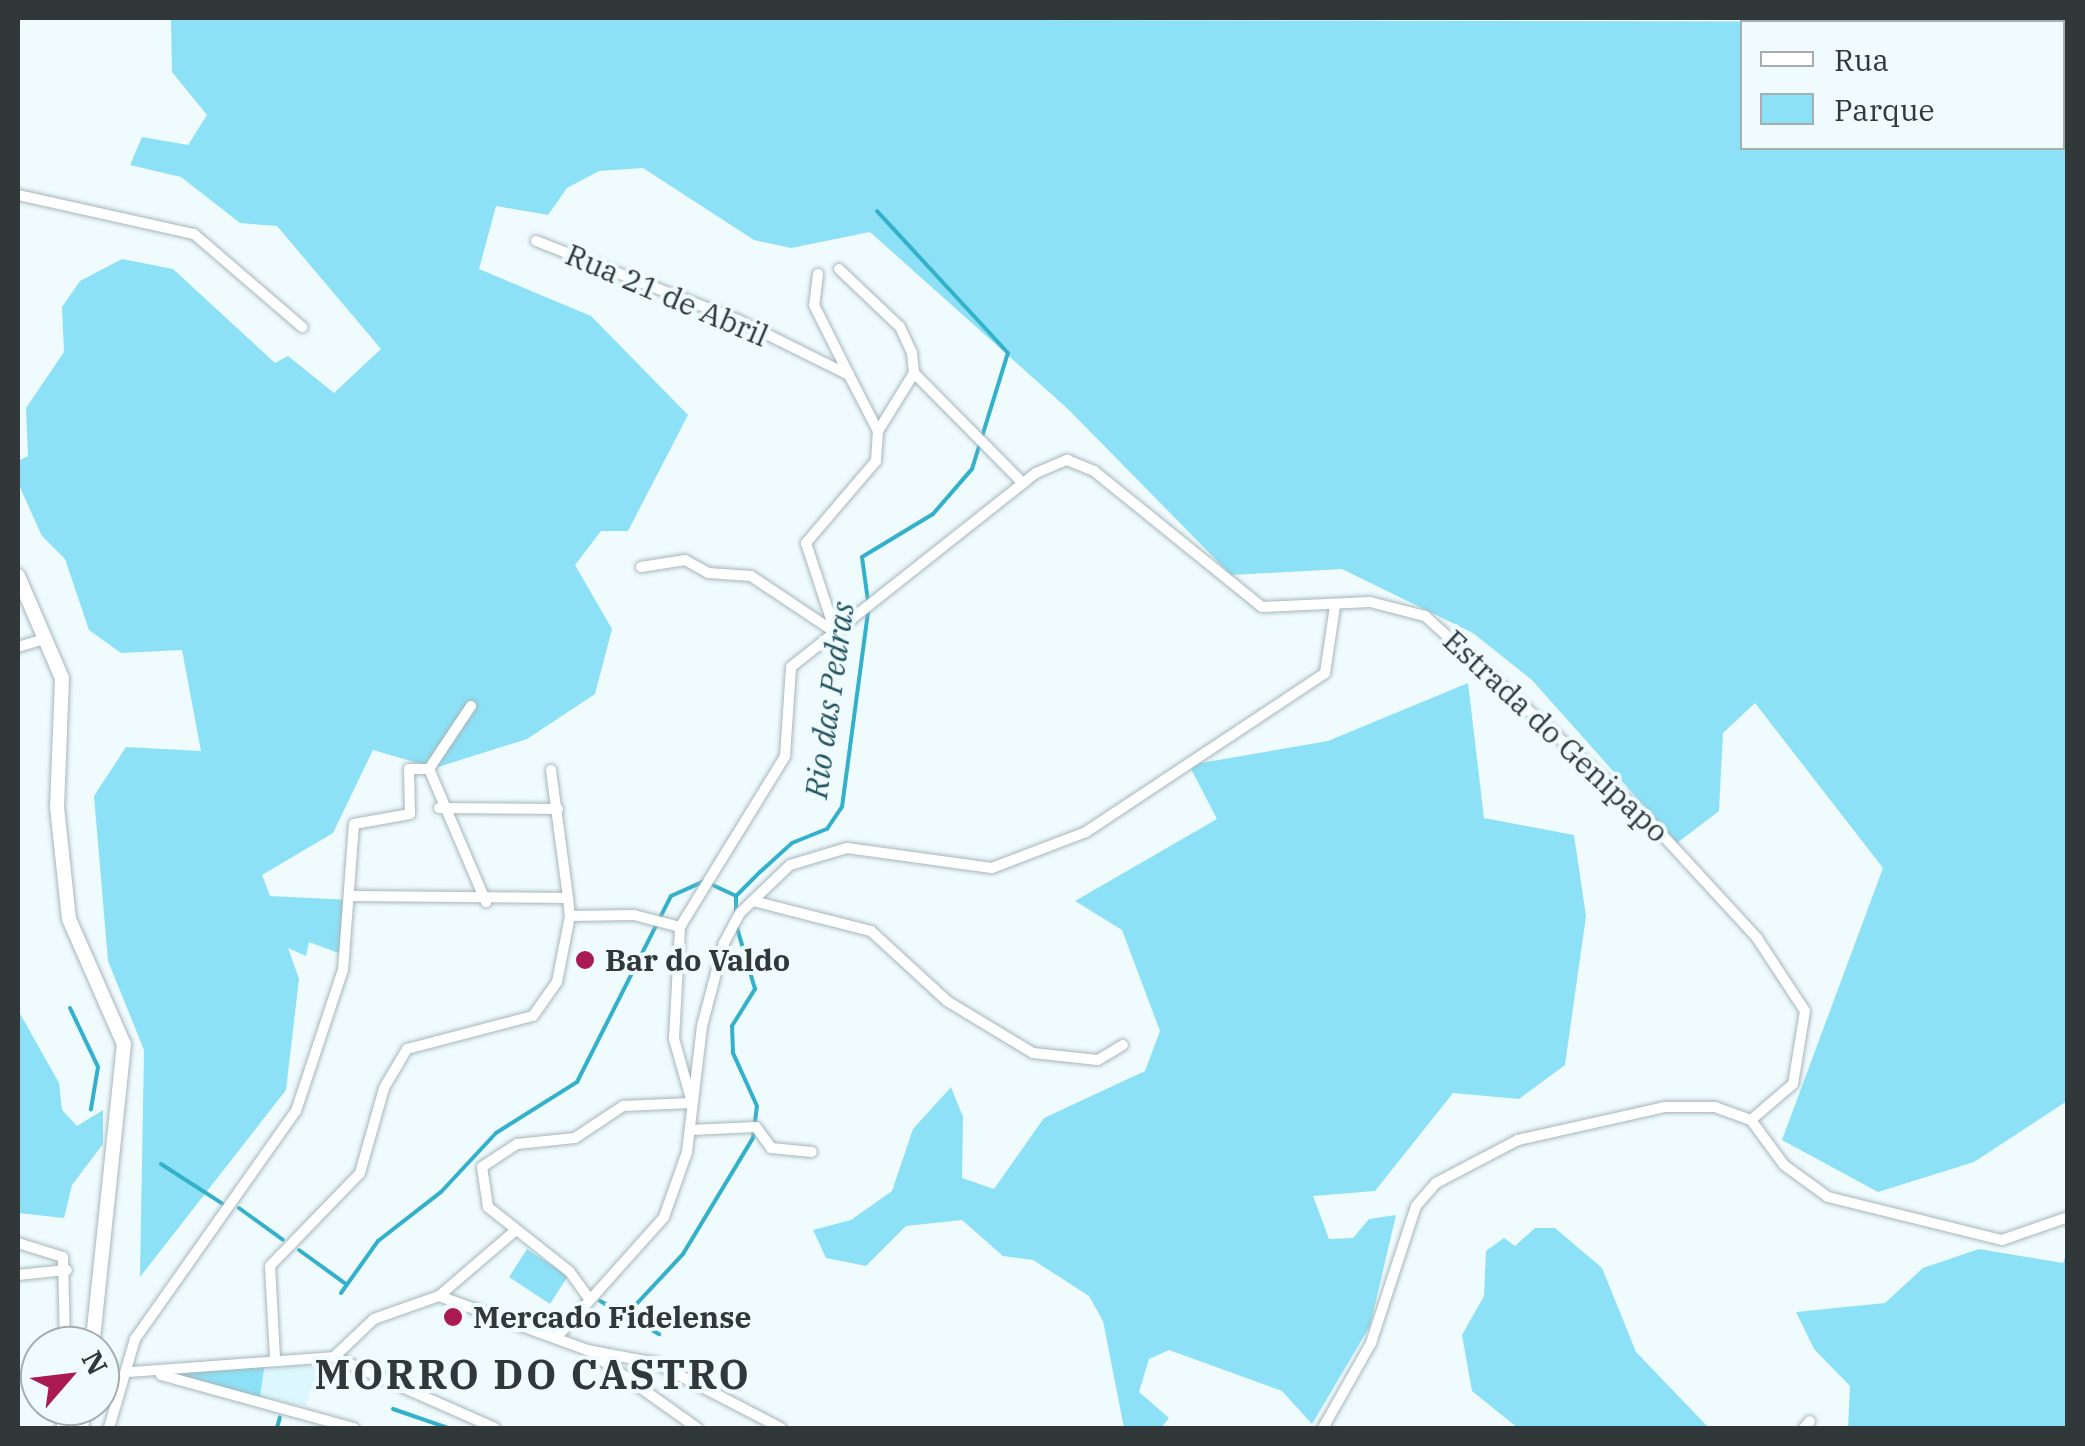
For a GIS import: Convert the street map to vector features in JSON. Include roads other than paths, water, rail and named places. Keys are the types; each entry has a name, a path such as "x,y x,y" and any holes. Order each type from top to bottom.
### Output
{"main road":[{"path":"18,576 62,678 57,807 69,919 124,1044 94,1326"}],"street":[{"path":"18,195 194,234 302,327"},
{"name":"Rua 21 de Abril","path":"536,241 738,320 848,375"},
{"path":"839,269 908,339 914,372 1023,483"},
{"path":"818,274 814,305 878,430"},
{"path":"835,633 807,534 868,478 878,430 914,372"},
{"name":"Estrada do Genipapo","path":"691,1101 674,1039 680,927 785,756 791,667 1023,483 1056,462 1081,464 1262,608 1389,605 1443,629 1645,816 1758,938 1796,991 1808,1025 1793,1084 1751,1120"},
{"path":"641,567 685,560 708,574 751,576 835,633"},
{"path":"556,1338 588,1297 664,1217 691,1130 691,1101 712,979 732,924 753,901 822,850 992,868 1086,832 1325,673 1335,606"},
{"path":"18,647 47,638"},
{"path":"471,706 429,768 439,808 486,902"},
{"path":"108,1428 130,1372 135,1340 296,1111 344,970 354,824 410,814 409,768 429,768"},
{"path":"275,1358 270,1266 360,1173 384,1088 407,1049 532,1016 557,982 570,916 550,770"},
{"path":"439,808 558,809"},
{"path":"351,896 486,902 568,898"},
{"path":"753,901 871,931 946,1001 1033,1053 1098,1060 1123,1045"},
{"path":"570,916 634,915 680,927"},
{"path":"588,1297 484,1202 485,1163 520,1142 575,1138 622,1106 691,1101"},
{"path":"1323,1428 1371,1343 1416,1206 1436,1183 1518,1140 1664,1107 1715,1106 1751,1120 1784,1165 1828,1197 2002,1240 2068,1217"},
{"path":"691,1130 756,1128 771,1148 812,1152"},
{"path":"334,1357 374,1319 439,1296 516,1230"},
{"path":"18,1242 58,1252 66,1270 65,1326"},
{"path":"18,1275 66,1270"},
{"path":"439,1296 587,1350 656,1362 781,1428"},
{"path":"587,1350 697,1428"},
{"path":"175,1376 275,1358 334,1357 494,1428"},
{"path":"130,1372 175,1376 346,1428"}],"waterway":[{"name":"Rio das Pedras","path":"868,601 862,557 933,514 972,469 1008,353 877,211"},
{"name":"Rio das Pedras","path":"736,914 736,896 792,843 827,829 842,807 868,611"},
{"name":"Rio das Pedras","path":"341,1293 378,1241 441,1192 496,1133 577,1082 671,896 704,881 736,896"},
{"name":"Rio das Pedras","path":"629,1312 683,1254 753,1138 757,1106 733,1053 732,1026 755,989 737,928"},
{"path":"70,1008 98,1067 91,1109"},
{"path":"161,1164 223,1204"},
{"path":"239,1208 283,1240"},
{"path":"299,1250 346,1284"},
{"path":"600,1301 659,1334"},
{"path":"393,1409 448,1428"},
{"name":"Rio das Pedras","path":"277,1428 280,1417"}],"place":[{"name":"Bar do Valdo","path":"585,960"},
{"name":"Mercado Fidelense","path":"453,1317"}],"district":[{"name":"MORRO DO CASTRO","path":"533,1374"}]}
